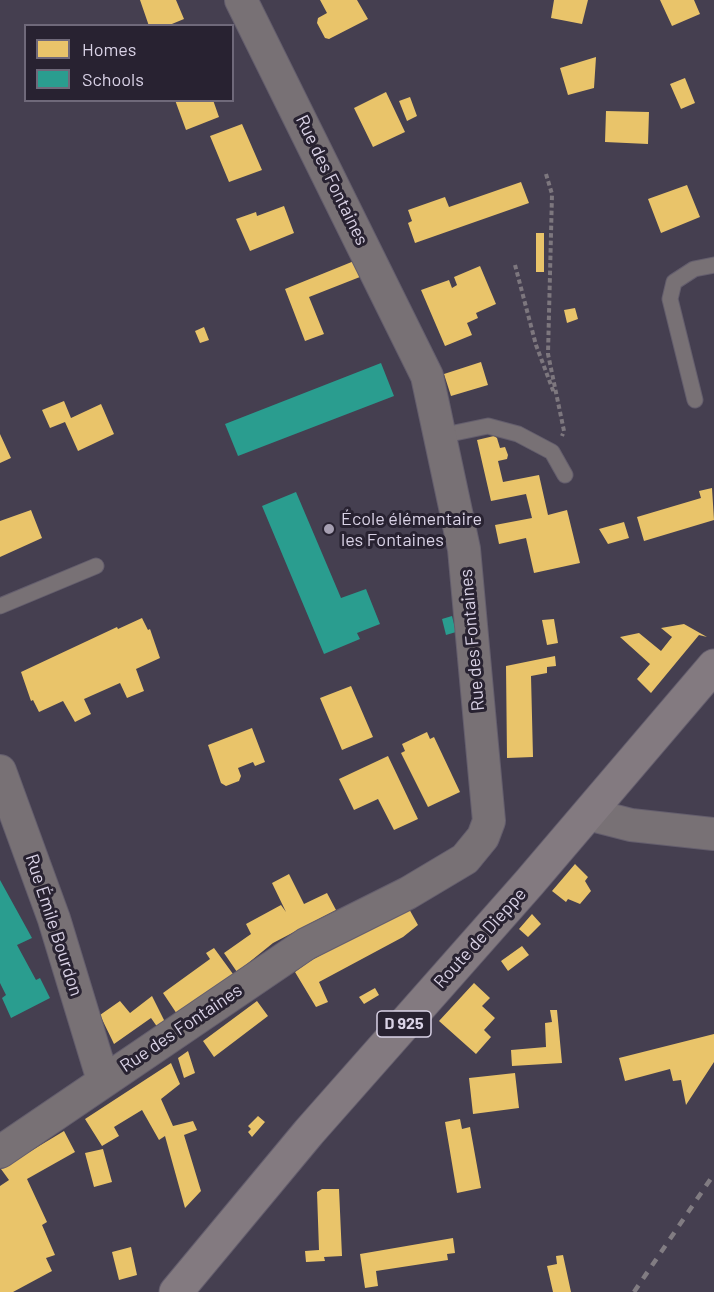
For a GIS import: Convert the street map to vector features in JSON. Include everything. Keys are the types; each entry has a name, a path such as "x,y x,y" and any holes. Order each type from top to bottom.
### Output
{"main road":[{"name":"Route de Dieppe","path":"176,1292 309,1132 588,814 714,666"}],"street":[{"name":"Rue des Fontaines","path":"0,1152 306,944 408,893 465,859 483,837 489,821 464,549 427,376 241,0"},
{"name":"Rue Émile Bourdon","path":"0,771 54,919 104,1080"},
{"path":"588,814 631,825 714,834"}],"lane":[{"path":"695,400 670,299 674,282 694,269 714,265"},
{"path":"440,436 488,426 518,434 552,452 565,475"},
{"path":"0,606 96,566"}],"path":[{"path":"546,174 552,194 548,354 564,431 552,452"},
{"path":"515,265 536,345 559,405"}],"building: Homes":[{"path":"140,0 176,0 184,19 172,24 148,24"},
{"path":"320,0 357,0 368,19 329,39 325,38 317,23 318,18 327,13"},
{"path":"554,0 588,0 582,24 551,18"},
{"path":"660,0 694,0 700,14 672,26"},
{"path":"596,57 594,88 568,95 560,68"},
{"path":"685,78 695,103 681,109 670,84"},
{"path":"386,92 405,132 373,147 354,108"},
{"path":"410,97 417,116 407,121 399,101"},
{"path":"176,102 214,102 219,117 186,130"},
{"path":"606,111 649,112 648,144 605,142"},
{"path":"242,124 262,170 229,182 210,136"},
{"path":"521,182 529,203 415,243 408,223 412,221 408,210 445,197 449,207"},
{"path":"687,185 700,217 661,233 648,199"},
{"path":"284,206 294,233 250,251 236,219 256,212 257,216"},
{"path":"536,233 544,233 544,272 536,272"},
{"path":"359,259 365,275 309,297 324,334 305,341 285,289"},
{"path":"480,266 496,304 476,313 478,318 467,323 472,335 445,346 421,290 449,280 452,288 457,285 454,277"},
{"path":"575,308 578,319 567,323 564,310"},
{"path":"204,327 209,340 200,343 195,331"},
{"path":"481,362 488,385 451,396 444,374"},
{"path":"64,401 71,418 101,404 114,434 78,451 65,422 50,428 42,410"},
{"path":"0,434 11,458 0,463"},
{"path":"494,436 500,448 505,447 508,455 507,459 498,461 503,482 539,475 548,515 567,510 580,563 534,573 526,538 499,544 495,525 532,518 526,494 491,501 477,440"},
{"path":"712,488 714,520 644,541 637,517 701,498 699,491"},
{"path":"31,510 42,538 0,557 0,521"},
{"path":"624,522 629,538 608,544 599,529"},
{"path":"142,618 148,630 150,629 160,658 136,669 144,691 127,698 120,683 84,699 91,714 75,722 63,701 39,712 33,700 31,701 21,672 117,627 118,629"},
{"path":"554,619 558,643 547,645 542,620"},
{"path":"684,624 707,637 699,635 651,693 637,679 650,664 620,637 639,633 661,651 672,637 661,628"},
{"path":"555,656 556,666 547,667 547,673 531,676 533,757 507,758 506,666"},
{"path":"351,686 373,737 342,750 320,698"},
{"path":"252,728 265,762 255,766 253,762 238,768 241,776 239,781 226,786 221,783 208,745"},
{"path":"427,732 430,739 434,737 460,792 428,807 401,753 405,751 402,744"},
{"path":"388,756 418,819 394,830 378,799 354,810 339,779"},
{"path":"575,864 588,877 585,881 591,891 580,904 568,899 566,902 552,891"},
{"path":"289,874 304,904 327,893 336,910 273,943 237,972 224,953 251,934 246,924 281,905 286,912 272,883"},
{"path":"408,907 418,925 403,937 319,982 328,1002 316,1007 295,972 310,961"},
{"path":"532,914 541,924 528,937 519,929"},
{"path":"522,946 529,955 508,971 501,961"},
{"path":"214,948 233,974 177,1014 163,993 210,959 206,953"},
{"path":"474,983 490,998 482,1006 495,1018 484,1030 491,1037 476,1054 439,1021"},
{"path":"375,988 379,995 364,1004 359,997"},
{"path":"152,996 165,1022 158,1028 151,1018 114,1044 100,1015 120,1001 130,1013"},
{"path":"257,1001 268,1016 214,1057 203,1041"},
{"path":"550,1010 557,1010 562,1063 512,1066 511,1050 546,1047 545,1023 552,1022"},
{"path":"714,1034 714,1062 686,1105 681,1080 673,1081 670,1069 625,1081 619,1058"},
{"path":"188,1051 195,1073 184,1078 178,1058"},
{"path":"171,1063 180,1084 161,1099 173,1126 193,1121 197,1130 184,1135 201,1191 185,1208 165,1136 159,1140 142,1110 114,1127 119,1136 102,1146 85,1119"},
{"path":"515,1073 519,1108 473,1114 469,1078"},
{"path":"258,1116 265,1122 252,1137 248,1132 251,1129 248,1126"},
{"path":"460,1119 462,1129 470,1127 481,1188 457,1193 445,1122"},
{"path":"64,1131 75,1152 27,1179 47,1222 42,1225 55,1255 46,1258 52,1271 13,1292 0,1292 0,1186 9,1180 1,1169"},
{"path":"103,1149 112,1182 94,1187 85,1153"},
{"path":"322,1189 339,1189 342,1256 324,1257 325,1261 306,1262 305,1251 319,1250 317,1192"},
{"path":"453,1238 455,1253 447,1254 448,1260 376,1271 378,1286 365,1288 360,1254"},
{"path":"131,1247 137,1275 119,1280 112,1252"},
{"path":"563,1255 571,1292 553,1292 547,1266 557,1264 556,1256"}],"building: Schools":[{"path":"381,363 394,396 238,456 225,424"},
{"path":"296,492 341,598 366,589 380,624 357,633 360,639 324,654 262,506"},
{"path":"452,616 456,632 446,635 442,619"},
{"path":"0,880 32,938 17,945 36,980 40,978 50,998 11,1018 2,998 6,995 0,983"}],"railway":[{"path":"634,1292 714,1174"}],"place":[{"name":"École élémentaire les Fontaines","path":"329,529"}]}
